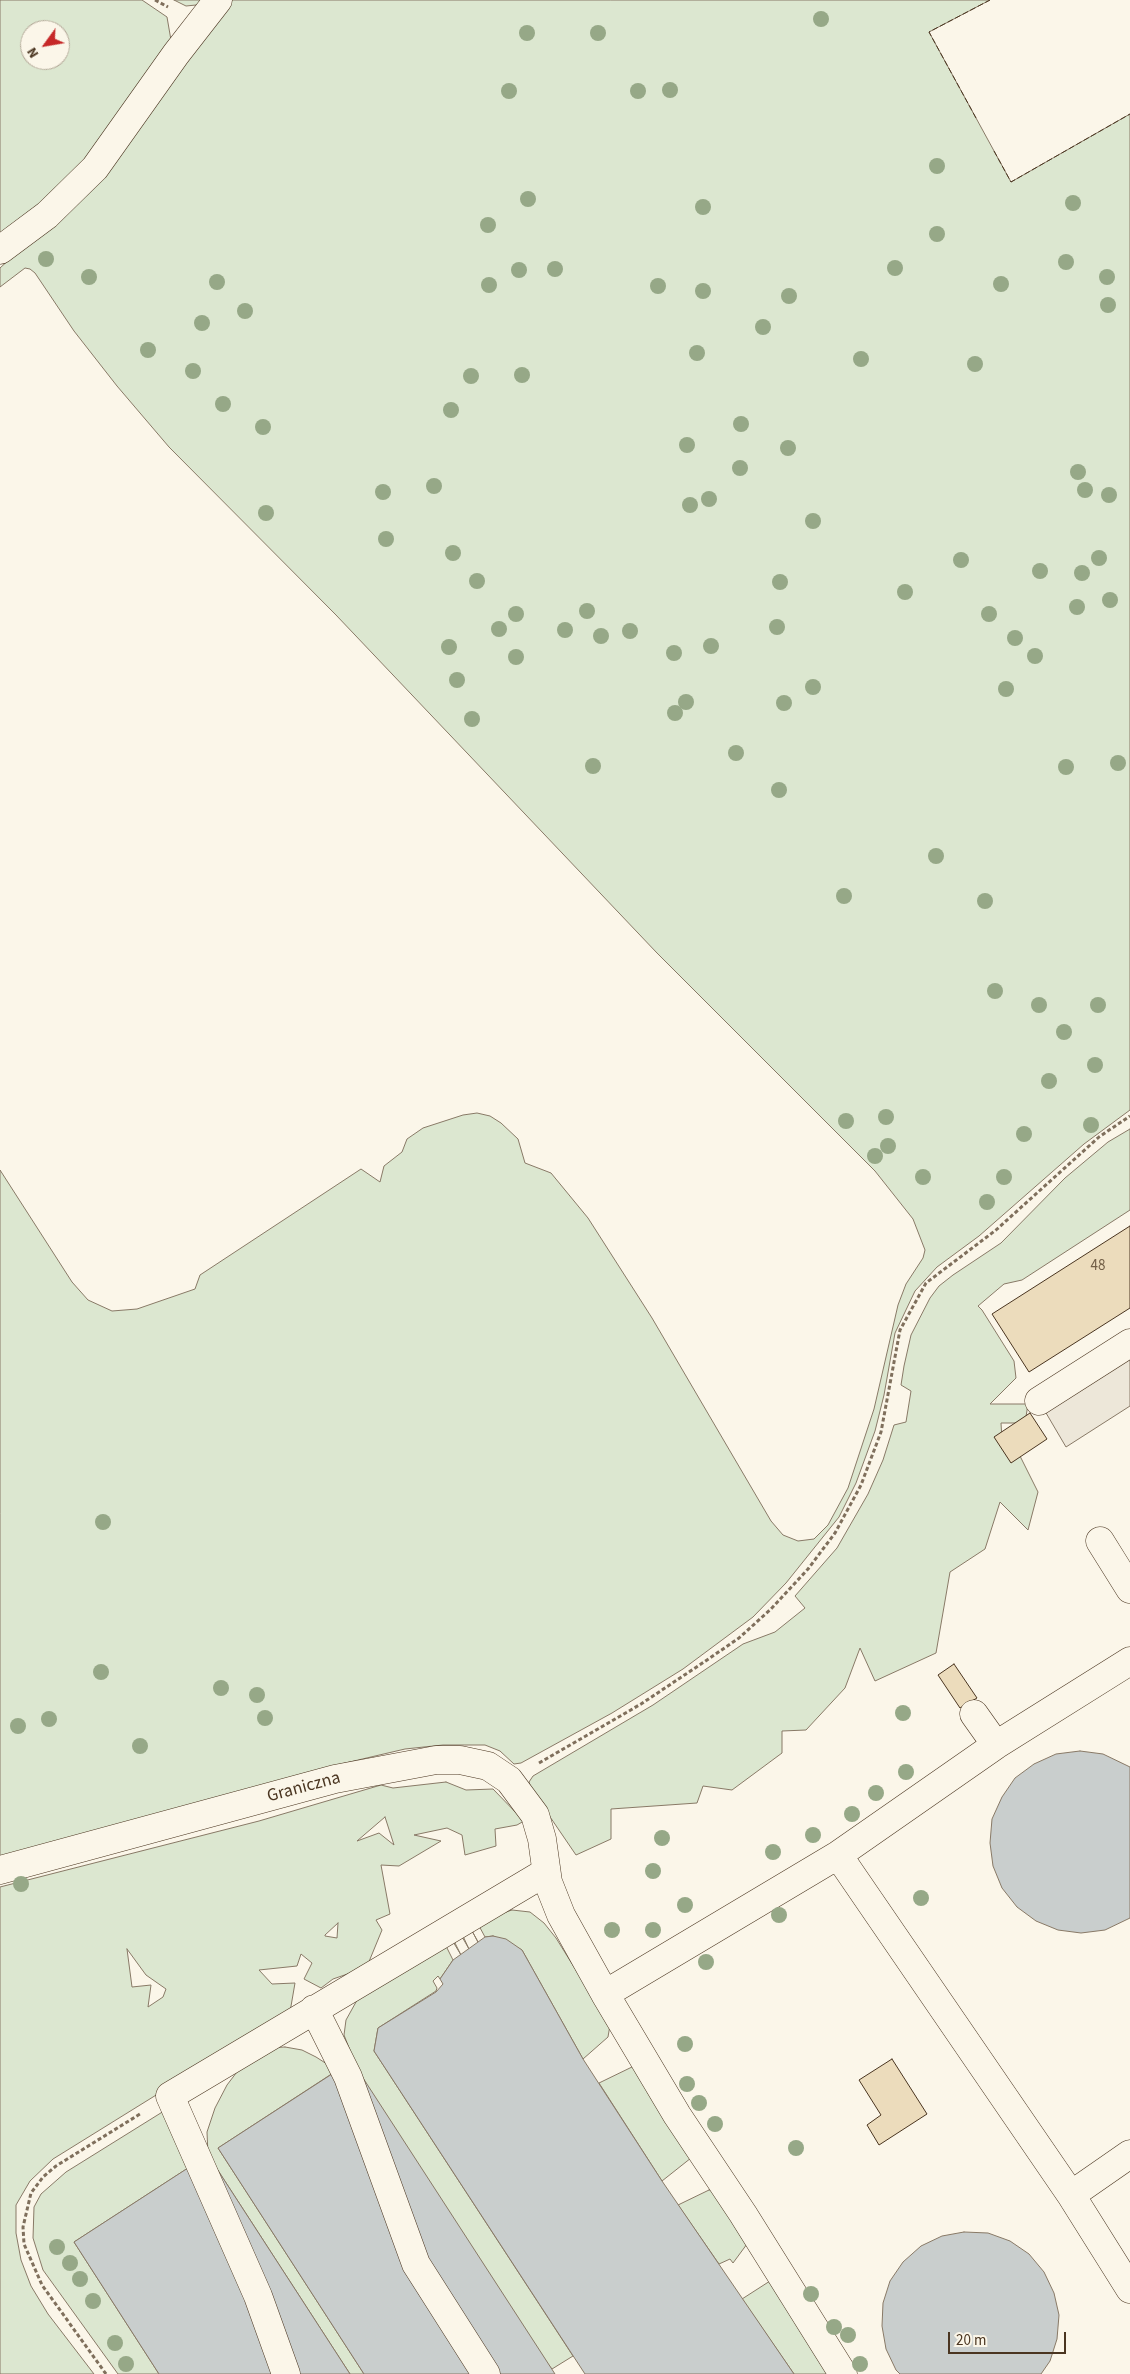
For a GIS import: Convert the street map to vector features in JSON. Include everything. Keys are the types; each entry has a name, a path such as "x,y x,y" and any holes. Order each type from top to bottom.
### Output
{"street":[{"path":"0,250 47,215 95,168 176,54 218,0"},
{"path":"1039,1401 1130,1343"},
{"path":"1100,1541 1130,1589"},
{"path":"605,1994 838,1855 996,1745 1130,1661"},
{"path":"974,1714 996,1745"},
{"name":"Graniczna","path":"0,1870 335,1779 406,1764 460,1760 488,1766 509,1780 535,1815 542,1839 546,1872 561,1915 605,1994 677,2115 743,2214 843,2374"},
{"path":"838,1855 1071,2195 1130,2289"},
{"path":"286,2374 258,2296 170,2096 546,1872"},
{"path":"314,2009 348,2077 416,2264 486,2374"},
{"path":"1071,2195 1130,2154"}],"path":[{"path":"509,1780 649,1698 739,1638 771,1609 808,1569 835,1533 861,1485 881,1432 900,1330 926,1284 996,1230 1099,1136 1130,1116"},
{"path":"106,2374 38,2278 24,2244 23,2227 26,2210 31,2193 56,2166 170,2096"}],"green space":[{"path":"0,0 142,0 167,17 172,46 107,138 0,243"},
{"path":"174,0 205,0 196,5 186,6"},
{"path":"231,0 990,0 929,32 1011,182 1130,114 1130,1110 1084,1144 979,1236 937,1267 915,1291 895,1333 884,1395 875,1431 856,1483 839,1517 786,1583 753,1617 683,1669 612,1713 521,1763 514,1764 500,1751 485,1745 443,1745 405,1749 324,1768 0,1857 0,1170 72,1282 88,1300 112,1311 137,1309 195,1289 200,1275 361,1169 380,1182 384,1166 402,1152 407,1139 423,1128 463,1115 477,1113 490,1116 501,1123 518,1139 525,1163 551,1173 588,1218 652,1318 771,1521 783,1535 798,1541 814,1539 828,1525 848,1488 874,1409 898,1305 906,1284 923,1258 925,1250 913,1219 875,1171 657,953 336,615 169,447 117,386 74,331 35,273 25,268 0,287 0,268 57,216"},
{"path":"1130,1129 1130,1210 1022,1280 1004,1284 978,1306 1014,1361 1016,1378 990,1404 1028,1404 1025,1423 1001,1423 1002,1440 1016,1448 1038,1492 1028,1530 1000,1502 985,1549 950,1572 936,1653 875,1681 860,1648 845,1688 806,1730 782,1731 782,1753 732,1790 703,1786 697,1803 611,1809 611,1839 576,1855 531,1789 529,1782 533,1776 653,1705 743,1644 775,1632 805,1608 795,1596 837,1548 868,1494 883,1460 894,1425 906,1422 911,1391 901,1385 904,1366 911,1335 930,1298 939,1286 953,1275 1001,1243 1065,1178 1108,1142"},
{"path":"446,1782 466,1790 493,1789 524,1821 517,1825 495,1829 496,1846 465,1855 462,1835 447,1828 414,1835 441,1841 399,1866 381,1865 390,1914 376,1920 382,1930 368,1964 359,1970 333,1979 321,1988 304,1979 312,1963 301,1954 297,1966 259,1970 272,1984 295,1983 290,2012 53,2159 30,2181 16,2205 16,2233 21,2260 31,2286 48,2314 94,2374 0,2374 0,1887 259,1821 381,1785 393,1788","holes":["385,1817 394,1845 379,1833 357,1841","338,1923 337,1938 325,1935","127,1949 146,1975 166,1989 163,1997 148,2007 151,1985 132,1987"]},
{"path":"512,1910 530,1912 544,1923 556,1938 610,2025 608,2037 583,2059 522,1950 493,1936 485,1937 478,1924 462,1934 469,1949 461,1935 453,1939 461,1955 452,1940 445,1944 453,1960 440,1979 438,1976 433,1981 437,1988 436,1991 378,2028 374,2051 573,2356 552,2369 407,2197 344,2035 346,2020 356,2002 368,1989 486,1919"},
{"path":"285,2047 302,2050 316,2057 330,2066 333,2073 218,2148 364,2374 350,2374 208,2155 207,2132 215,2108 227,2085 243,2064 268,2048"},
{"path":"634,2066 691,2158 662,2181 599,2083"},
{"path":"164,2111 188,2168 74,2242 159,2374 118,2374 43,2270 33,2238 34,2207 41,2194 66,2172"},
{"path":"709,2190 713,2190 747,2244 733,2263 730,2259 719,2264 678,2205"},
{"path":"770,2281 832,2374 794,2374 742,2299"}],"shaded area":[{"path":"1130,1343 1130,1406 1066,1447 1039,1401"},
{"path":"1080,1751 1103,1754 1130,1767 1130,1918 1105,1930 1081,1933 1058,1930 1036,1921 1017,1907 1002,1888 993,1866 990,1843 992,1819 1002,1797 1015,1778 1034,1764 1056,1754"},
{"path":"493,1936 506,1939 522,1950 583,2059 662,2181 794,2374 585,2374 374,2051 378,2028 436,1992 443,1984 440,1979 453,1960 485,1937"},
{"path":"352,2061 555,2374 364,2374 218,2148"},
{"path":"208,2155 350,2374 159,2374 74,2242"},
{"path":"964,2232 988,2233 1010,2241 1029,2254 1044,2272 1054,2293 1059,2315 1057,2339 1050,2361 1041,2374 900,2374 896,2370 886,2349 882,2326 883,2303 890,2281 903,2262 921,2246 942,2236"}],"building":[{"path":"1130,1226 1130,1308 1029,1372 992,1314"},
{"path":"1030,1413 1047,1439 1011,1463 994,1437"},
{"path":"954,1664 977,1698 960,1708 938,1675"},
{"path":"892,2059 927,2114 879,2145 867,2125 881,2115 859,2080"}],"fence":[{"path":"976,118 929,32 990,0"},
{"path":"994,151 1011,182 1130,114"}]}
